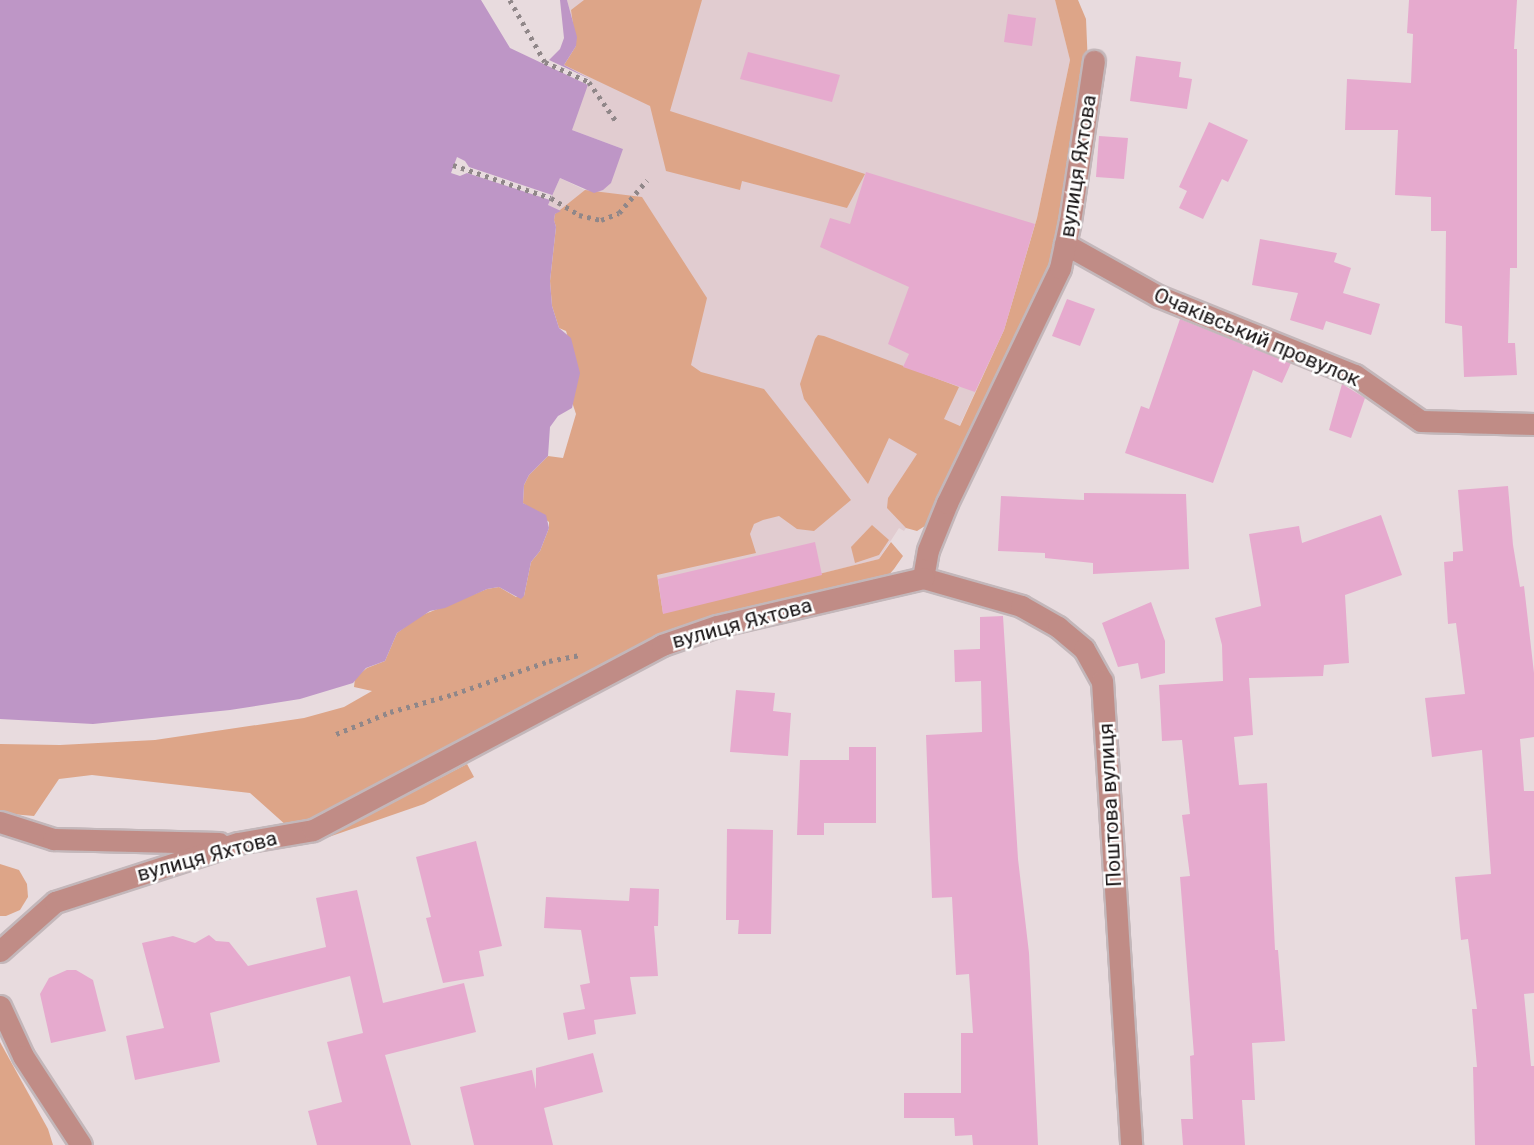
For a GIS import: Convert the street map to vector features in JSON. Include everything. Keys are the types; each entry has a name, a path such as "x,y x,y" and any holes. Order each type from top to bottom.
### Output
{"street":[{"name":"вулиця Яхтова","path":"0,951 55,902 238,843 313,830 662,645 717,626 923,578 926,558 947,503 1060,268 1094,61"},
{"name":"Очаківський провулок","path":"1065,244 1158,296 1355,375 1421,421 1534,424"},
{"name":"Поштова вулиця","path":"923,578 1021,607 1058,627 1084,649 1102,681 1131,1145"},
{"path":"0,822 53,839 238,843"},
{"path":"0,1006 23,1056 81,1145"}],"path":[{"path":"510,0 545,62 589,82 616,121"},
{"path":"453,165 551,198 579,215 601,220 619,214 647,180"},
{"path":"336,734 390,712 454,694 549,661 585,655"}],"shaded area":[{"path":"0,0 567,0 577,37 576,46 564,65 590,79 572,130 623,149 611,183 603,190 594,193 560,178 548,205 561,211 555,214 554,220 556,227 550,281 552,306 559,328 571,338 580,373 572,408 558,416 550,427 548,456 529,475 524,485 523,503 546,515 549,528 540,551 531,562 524,596 521,599 499,587 430,611 397,633 385,661 366,668 353,683 300,699 230,710 93,724 0,719"},
{"path":"567,0 1055,0 1070,60 1037,218 1004,330 959,427 906,528 904,531 899,528 879,559 663,614 576,414 556,227 548,205 560,178 585,190 623,149 572,130 569,68 577,37"},
{"path":"584,0 702,0 670,111 865,174 847,208 742,181 740,190 666,171 650,106 564,65 576,46 571,10"},
{"path":"1055,0 1078,0 1086,19 1088,66 1053,265 928,524 917,531 906,528 887,508 888,498 917,454 889,438 868,484 804,399 800,384 815,339 818,335 824,336 959,387 944,419 960,426 1004,330 1037,218 1070,60"},
{"path":"585,190 642,197 707,298 691,365 701,372 764,389 851,500 814,531 797,529 779,516 763,520 754,524 750,534 756,553 657,575 663,613 879,559 891,542 903,556 887,577 660,638 614,658 309,821 287,826 250,793 92,775 59,779 34,816 0,813 0,744 60,745 155,740 304,718 344,707 372,691 354,687 355,678 367,668 385,661 397,633 420,616 487,589 499,587 516,597 524,596 531,562 540,551 549,522 523,503 524,485 529,475 548,456 563,458 576,414 571,399 579,373 566,331 559,328 552,306 550,281 556,227 554,220 555,214"},
{"path":"872,525 889,540 879,555 855,563 851,547"},
{"path":"467,764 474,777 424,804 320,840"},
{"path":"0,864 19,870 27,884 28,897 20,910 6,916 0,916"},
{"path":"0,1042 48,1129 53,1145 0,1145"}],"pier":[{"path":"481,0 560,0 564,38 560,49 549,60 590,79 588,85 510,48"},
{"path":"457,157 469,167 552,195 550,200 467,173 460,176 451,173"}],"building":[{"path":"1409,0 1517,0 1514,49 1517,49 1517,268 1510,268 1508,343 1515,343 1517,375 1464,377 1462,326 1445,323 1446,231 1431,231 1431,197 1395,195 1398,130 1345,130 1347,79 1411,83 1413,34 1407,33"},
{"path":"1008,14 1036,18 1032,46 1004,42"},
{"path":"748,52 840,75 832,102 740,79"},
{"path":"1136,56 1181,62 1179,77 1192,79 1187,109 1130,101"},
{"path":"1209,122 1248,140 1228,182 1222,179 1203,219 1179,208 1187,191 1179,187"},
{"path":"1099,136 1128,138 1124,179 1096,177"},
{"path":"866,172 1035,224 1004,330 975,392 903,367 909,354 888,344 909,287 820,247 830,218 850,224"},
{"path":"1260,239 1337,253 1334,262 1351,268 1343,293 1380,304 1371,335 1326,321 1323,330 1290,320 1298,293 1252,285"},
{"path":"1067,299 1095,309 1080,346 1052,336"},
{"path":"1180,319 1291,363 1282,383 1253,370 1213,483 1125,453 1141,406 1149,409"},
{"path":"1342,384 1365,398 1351,438 1329,430"},
{"path":"1508,486 1513,545 1520,587 1524,586 1534,673 1534,737 1520,739 1524,791 1534,791 1534,993 1524,994 1531,1066 1534,1066 1534,1145 1475,1145 1473,1067 1477,1067 1472,1009 1477,1009 1468,939 1461,940 1455,877 1491,874 1482,750 1432,757 1425,698 1465,694 1456,623 1448,624 1444,562 1453,561 1453,552 1463,551 1458,490"},
{"path":"1084,493 1186,494 1189,569 1093,574 1093,563 1045,558 1045,553 998,551 1001,496 1084,500"},
{"path":"1381,515 1402,575 1345,595 1349,663 1324,665 1323,676 1249,678 1253,735 1234,737 1239,785 1267,783 1275,950 1278,950 1285,1041 1252,1043 1255,1100 1242,1100 1245,1145 1183,1145 1181,1119 1193,1119 1190,1056 1194,1055 1180,877 1190,876 1182,815 1190,814 1182,740 1162,741 1159,685 1223,681 1222,645 1215,618 1261,606 1249,534 1299,526 1302,543"},
{"path":"815,542 822,575 663,614 658,579"},
{"path":"1151,602 1165,641 1165,673 1141,679 1138,663 1118,667 1102,623"},
{"path":"1003,616 1018,859 1029,953 1038,1145 973,1145 972,1135 955,1136 954,1118 904,1118 904,1093 961,1093 961,1033 973,1033 969,974 956,975 952,897 932,898 926,735 982,732 981,681 955,682 954,650 980,649 980,617"},
{"path":"736,690 775,693 773,711 791,713 788,756 730,752"},
{"path":"849,747 876,747 876,823 824,823 824,835 797,835 800,760 849,760"},
{"path":"727,829 773,830 771,934 738,934 739,920 726,920"},
{"path":"476,841 502,946 479,951 484,976 443,983 426,918 431,917 416,857"},
{"path":"630,888 659,889 658,926 654,926 658,976 630,977 636,1014 594,1020 596,1034 568,1040 563,1013 585,1009 580,985 590,983 581,930 544,928 546,897 629,901"},
{"path":"357,890 383,1003 464,983 476,1032 385,1055 411,1145 317,1145 308,1111 342,1102 327,1042 363,1033 350,976 210,1013 220,1062 135,1080 126,1036 164,1028 142,943 173,936 195,943 209,935 216,941 229,942 248,966 326,947 316,898"},
{"path":"67,970 76,970 93,980 106,1031 51,1043 40,994 49,978"},
{"path":"593,1053 603,1092 544,1108 553,1145 474,1145 460,1087 532,1070 536,1089 536,1068"}]}
